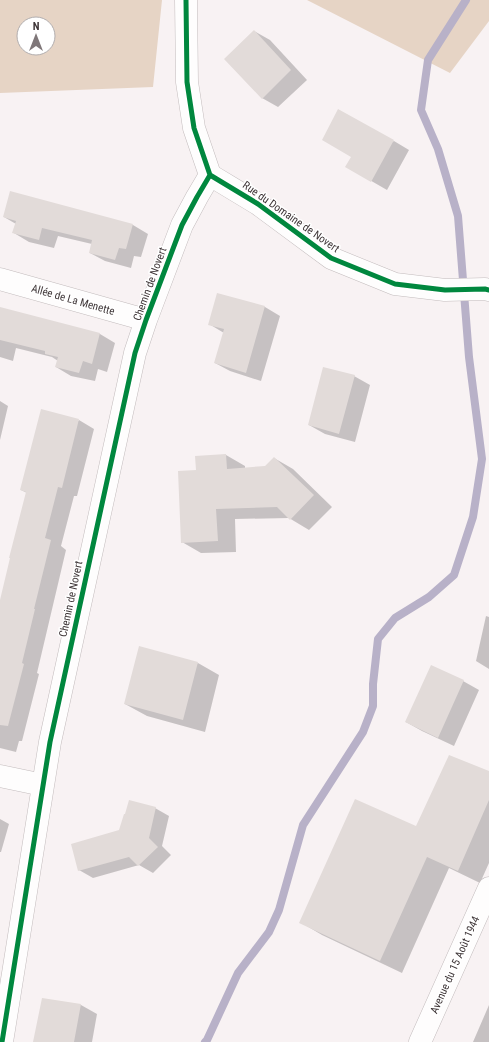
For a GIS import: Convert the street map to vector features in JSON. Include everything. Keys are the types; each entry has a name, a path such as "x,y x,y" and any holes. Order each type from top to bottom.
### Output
{"street":[{"path":"186,0 187,82 194,128 210,175"},
{"name":"Rue du Domaine de Novert","path":"210,175 258,204 331,258 395,284 445,290 487,289"},
{"name":"Chemin de Novert","path":"2,1042 50,742 133,361 146,320 182,225 196,197 210,175"},
{"name":"Allée de La Menette","path":"0,279 146,320"},
{"path":"0,776 43,785"},
{"name":"Avenue du 15 Août 1944","path":"420,1042 489,888"}],"shaded area":[{"path":"0,0 162,0 153,87 0,93"},
{"path":"307,0 489,0 489,21 450,73"}],"building":[{"path":"254,30 291,70 262,99 224,59"},
{"path":"338,109 394,140 371,182 345,167 351,157 322,140"},
{"path":"10,191 133,224 126,249 119,248 115,260 89,253 92,240 42,228 39,240 12,233 16,221 3,217"},
{"path":"217,293 265,306 246,373 214,363 224,329 208,325"},
{"path":"0,307 100,333 92,364 83,361 79,373 55,367 58,357 45,354 45,351 0,340"},
{"path":"323,367 355,375 339,434 308,425"},
{"path":"41,409 79,419 62,488 58,487 45,538 51,540 22,663 24,664 8,726 0,725 0,600 26,492 20,490"},
{"path":"226,454 227,469 265,466 274,457 314,495 290,520 277,507 216,509 218,541 181,543 178,471 196,470 195,456"},
{"path":"139,646 198,662 183,720 124,704"},
{"path":"431,665 464,680 438,738 405,722"},
{"path":"449,755 489,771 489,800 458,871 427,857 380,961 299,923 355,799 416,826"},
{"path":"129,800 156,807 149,838 158,847 138,866 129,857 78,871 71,844 119,830"},
{"path":"42,998 81,1004 74,1042 33,1042"}],"waterway":[{"path":"205,1042 238,973 269,932 279,910 303,825 363,732 373,706 373,684 378,639 395,618 429,597 454,575 473,517 482,459 469,357 458,216 438,149 421,110 428,60 466,0"}],"cycle path":[{"path":"186,0 187,82 194,128 210,175 258,204 331,258 395,284 445,290 489,290"},
{"path":"2,1042 50,742 135,353 182,225 210,175"}]}
